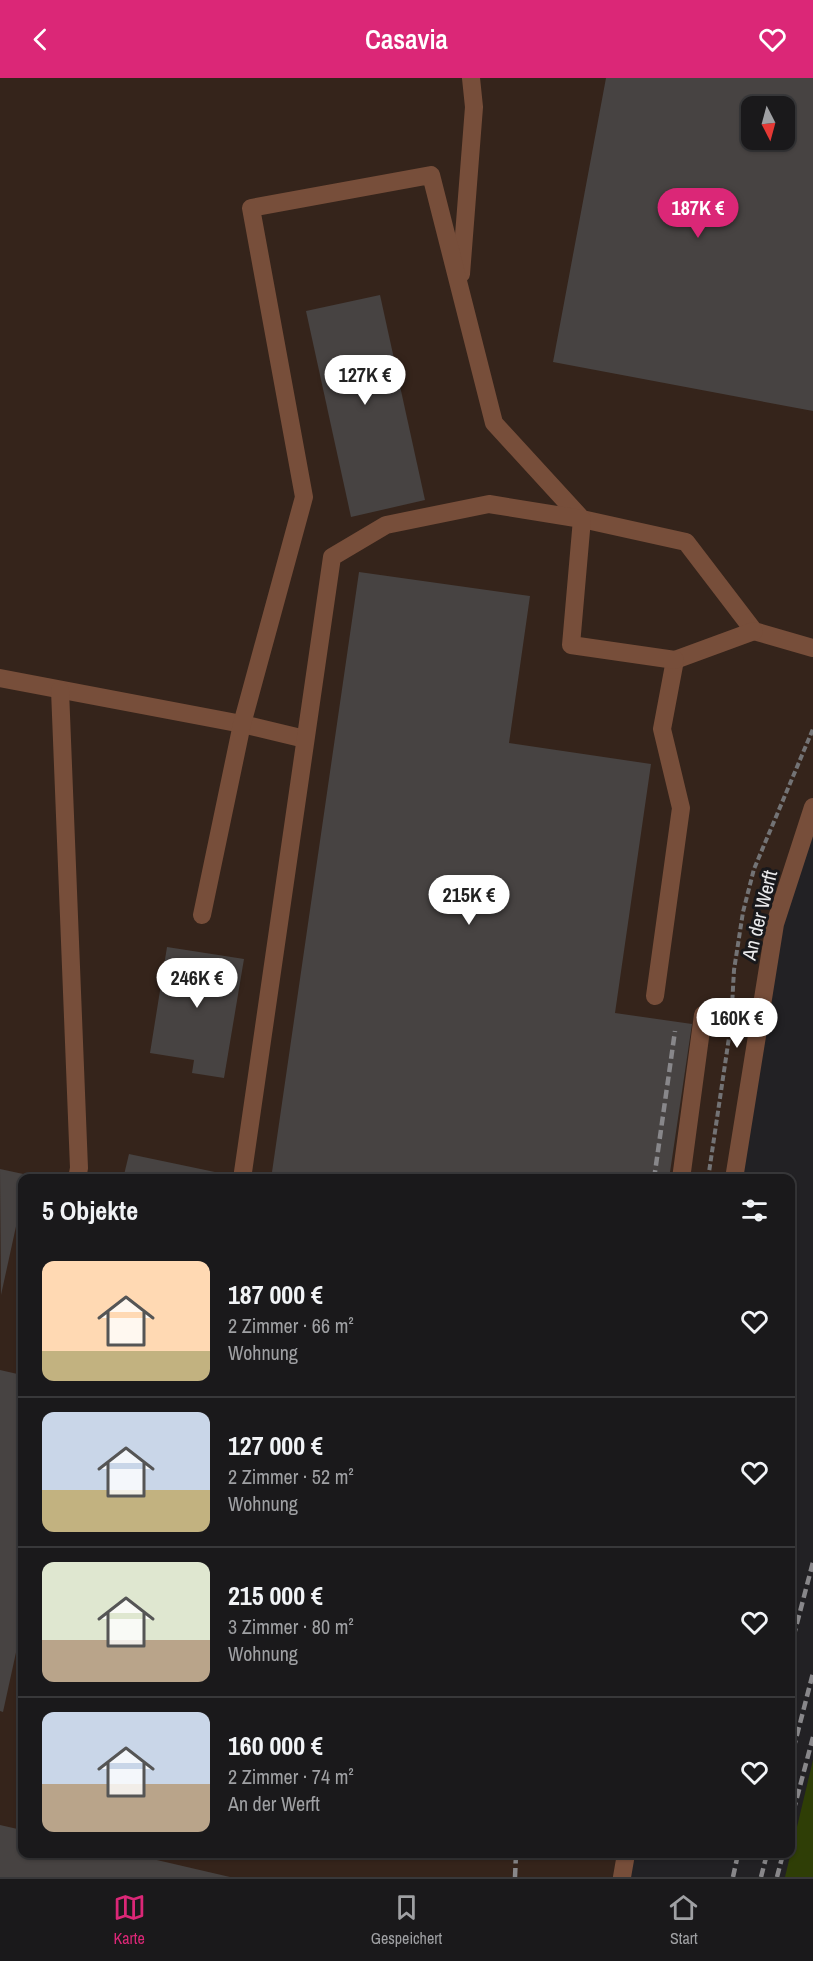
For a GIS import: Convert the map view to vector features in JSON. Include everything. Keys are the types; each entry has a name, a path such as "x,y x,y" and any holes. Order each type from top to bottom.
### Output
{"street":[{"path":"460,290 474,107 471,78"},
{"path":"202,915 243,724 304,497 251,208 431,175 495,423 582,519 571,645 675,660 754,631 813,648"},
{"path":"243,1174 332,557 386,525 489,504 582,519 686,542 754,631"},
{"path":"655,996 681,808 662,729 675,660"},
{"path":"0,678 243,724 305,739"},
{"path":"60,690 78,1174"},
{"name":"An der Werft","path":"735,1174 775,924 813,807"},
{"path":"682,1174 703,1015"},
{"path":"622,1877 625,1858"}],"shaded area":[{"path":"0,78 813,78 813,807 775,924 735,1174 18,1174 18,1858 625,1858 622,1877 0,1877"}],"green space":[{"path":"813,1760 813,1877 785,1877 790,1858 795,1858 795,1835"}],"building":[{"path":"606,78 813,78 813,411 553,362"},
{"path":"380,295 425,500 351,517 306,311"},
{"path":"359,572 530,596 509,743 651,764 615,1013 692,1024 670,1174 272,1174"},
{"path":"167,947 244,959 224,1078 192,1073 194,1060 150,1053"},
{"path":"129,1154 224,1174 124,1174"},
{"path":"0,1169 23,1174 18,1174 18,1217 1,1295"},
{"path":"0,1370 18,1374 18,1643 3,1712 0,1711"},
{"path":"0,1825 18,1829 18,1858 148,1858 230,1877 0,1877"}],"railway":[{"path":"655,1174 675,1031"},
{"path":"795,1631 813,1562"},
{"path":"795,1743 813,1673"},
{"path":"795,1805 813,1737"},
{"path":"515,1877 516,1858"},
{"path":"733,1877 737,1858"},
{"path":"761,1877 766,1858"},
{"path":"777,1877 782,1858"}]}
